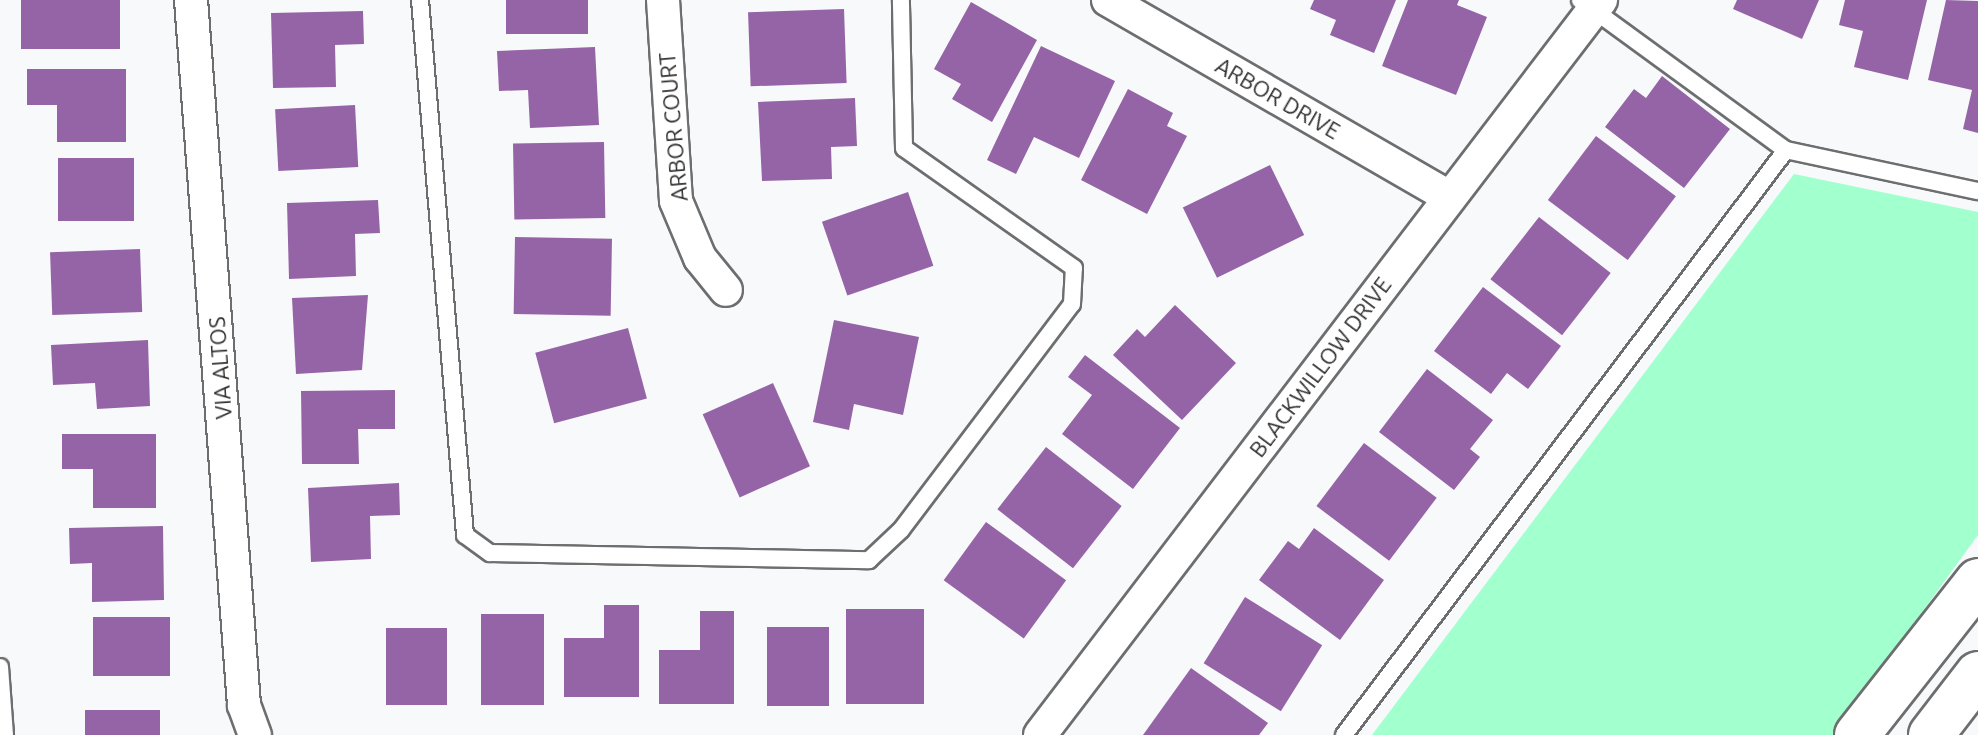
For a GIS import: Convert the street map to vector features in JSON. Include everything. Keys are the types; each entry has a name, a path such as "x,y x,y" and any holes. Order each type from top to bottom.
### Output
{"main road":[{"path":"1857,735 1978,581"},
{"path":"1918,659 1973,692 1931,735"}],"street":[{"name":"VIA ALTOS","path":"191,0 244,705 255,735"},
{"name":"ARBOR COURT","path":"663,0 676,201 700,258 726,290"},
{"name":"ARBOR DRIVE","path":"1108,0 1449,197"},
{"name":"BLACKWILLOW DRIVE","path":"1040,735 1449,197 1592,3"}],"lane":[{"path":"420,0 465,535 490,553 869,560 901,530 1072,304 1074,268 1044,243 904,148 901,0"},
{"path":"1592,3 1786,150 1978,191"},
{"path":"1344,735 1786,150"},
{"path":"0,667 5,735"}],"green space":[{"path":"1794,174 1978,212 1978,535 1833,735 1372,735"}],"building":[{"path":"21,0 120,0 120,49 21,49"},
{"path":"506,0 588,0 588,34 506,34"},
{"path":"1314,0 1396,0 1374,53 1330,35 1336,20 1310,9"},
{"path":"1408,0 1459,0 1457,5 1487,17 1456,95 1382,66"},
{"path":"1737,0 1819,0 1802,39 1733,9"},
{"path":"1845,0 1927,0 1908,80 1854,67 1863,31 1839,25"},
{"path":"1946,0 1978,1 1978,133 1963,129 1972,90 1928,80"},
{"path":"971,2 1037,40 992,122 952,99 961,84 934,69"},
{"path":"844,9 847,83 751,86 748,12"},
{"path":"363,11 364,44 335,45 336,87 273,88 271,13"},
{"path":"1041,46 1115,81 1079,158 1034,137 1016,174 987,160"},
{"path":"595,47 599,125 530,128 528,90 499,91 497,51"},
{"path":"27,69 126,69 126,142 57,142 57,105 27,105"},
{"path":"1662,76 1730,129 1684,188 1605,127 1634,89 1646,98"},
{"path":"1128,89 1173,113 1167,126 1187,136 1147,214 1081,180"},
{"path":"855,98 857,146 831,147 832,179 762,181 758,102"},
{"path":"355,105 358,167 278,171 275,109"},
{"path":"1596,136 1676,196 1628,260 1548,200"},
{"path":"604,142 605,218 514,220 513,144"},
{"path":"58,158 134,158 134,221 58,221"},
{"path":"1270,165 1304,235 1217,278 1183,208"},
{"path":"908,192 933,266 847,295 822,222"},
{"path":"378,200 380,233 355,234 356,276 289,279 287,203"},
{"path":"1539,217 1611,273 1562,335 1490,279"},
{"path":"515,237 612,239 611,316 514,314"},
{"path":"140,249 142,312 52,315 50,252"},
{"path":"1483,287 1561,346 1528,389 1507,373 1491,394 1434,351"},
{"path":"368,295 362,370 296,374 292,298"},
{"path":"1175,305 1236,363 1182,420 1113,355 1137,329 1145,337"},
{"path":"834,320 919,337 903,415 854,404 849,430 813,422"},
{"path":"628,328 647,399 554,423 535,353"},
{"path":"148,340 150,406 97,409 95,383 53,385 51,345"},
{"path":"1085,355 1180,428 1133,489 1062,434 1092,395 1068,377"},
{"path":"1427,369 1493,420 1470,449 1480,457 1454,490 1379,432"},
{"path":"773,383 810,466 740,497 703,414"},
{"path":"395,390 395,429 358,429 359,464 302,464 301,391"},
{"path":"62,434 156,434 156,508 93,508 93,469 62,469"},
{"path":"1364,443 1437,498 1389,561 1316,506"},
{"path":"1046,447 1122,506 1073,568 997,509"},
{"path":"399,483 400,515 370,516 371,559 311,562 308,488"},
{"path":"986,522 1066,580 1024,638 944,580"},
{"path":"163,526 164,600 92,602 92,563 70,564 69,528"},
{"path":"1314,528 1384,580 1340,640 1259,580 1288,541 1299,549"},
{"path":"1245,597 1322,645 1281,711 1204,663"},
{"path":"604,605 639,605 639,697 564,697 564,638 604,638"},
{"path":"846,609 924,609 924,704 846,704"},
{"path":"700,611 734,611 734,704 659,704 659,650 700,650"},
{"path":"481,614 544,614 544,705 481,705"},
{"path":"93,617 170,617 170,676 93,676"},
{"path":"767,627 829,627 829,706 767,706"},
{"path":"386,628 447,628 447,705 386,705"},
{"path":"1191,668 1268,723 1259,735 1143,735"},
{"path":"85,710 160,710 160,735 85,735"}]}
